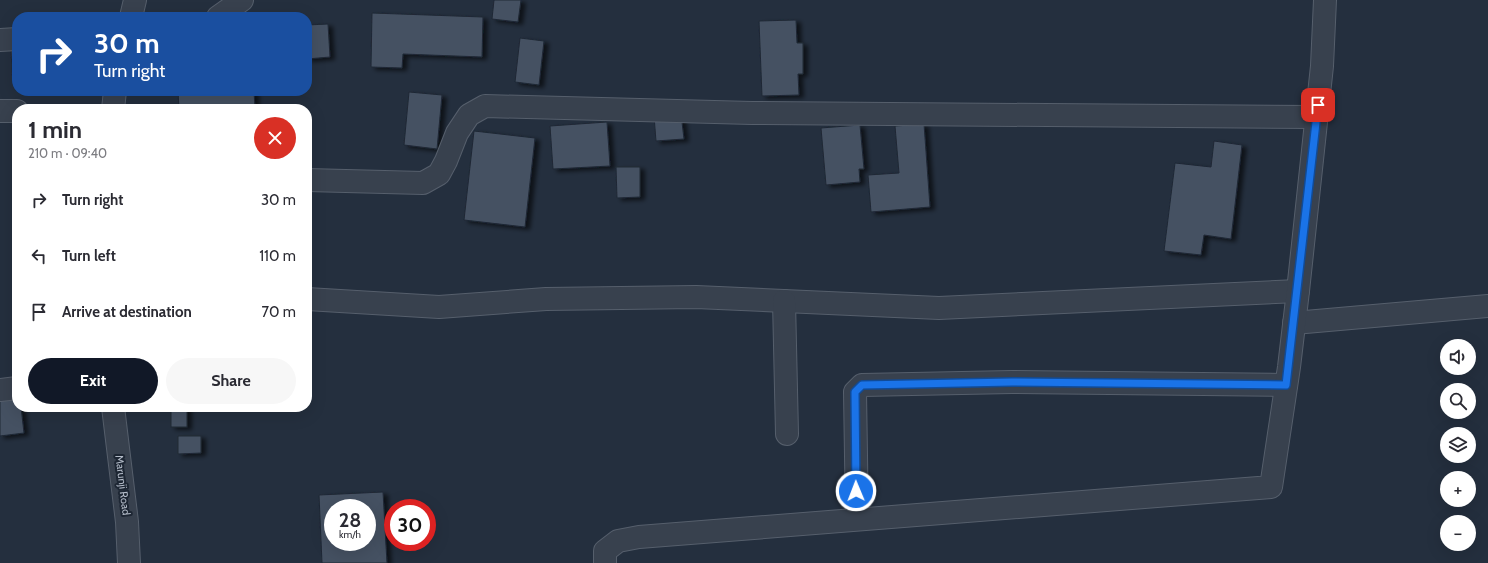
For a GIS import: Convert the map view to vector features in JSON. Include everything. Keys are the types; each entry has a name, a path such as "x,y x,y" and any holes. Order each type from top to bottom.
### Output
{"street":[{"path":"132,12 135,0"},
{"path":"225,12 242,0"},
{"path":"605,563 605,551 618,541 639,537 1271,487 1298,291 1322,66 1325,0"},
{"path":"0,40 12,39"},
{"path":"312,180 423,183 439,174 457,133 469,115 485,106 752,113 1316,118"},
{"path":"0,111 12,111"},
{"path":"312,299 439,307 546,299 696,297 939,308 1298,291"},
{"path":"784,301 787,434"},
{"path":"1294,323 1488,306"},
{"path":"857,520 855,392 862,385 1012,382 1286,385"},
{"path":"0,390 12,389"},
{"name":"Marunji Road","path":"114,412 127,522 129,563"}],"building":[{"path":"494,0 521,0 518,22 492,19"},
{"path":"372,13 483,17 482,57 403,54 402,68 371,67"},
{"path":"796,20 797,43 803,43 803,74 798,74 799,95 762,96 759,21"},
{"path":"328,24 330,57 312,59 312,25"},
{"path":"520,38 544,41 539,85 515,82"},
{"path":"409,92 442,95 437,149 404,145"},
{"path":"178,96 254,96 255,104 179,104"},
{"path":"681,114 684,139 656,141 654,116"},
{"path":"607,122 610,166 553,169 550,126"},
{"path":"924,124 930,207 871,212 868,175 899,173 895,126"},
{"path":"860,125 864,169 859,169 860,182 826,185 821,128"},
{"path":"474,131 535,138 525,227 464,220"},
{"path":"1214,141 1242,145 1231,239 1204,235 1201,255 1164,251 1175,163 1211,167"},
{"path":"616,167 640,167 640,197 617,198"},
{"path":"12,398 12,412 22,412 24,433 0,436 0,399"},
{"path":"171,412 187,412 187,427 171,427"},
{"path":"178,436 201,436 201,453 178,454"},
{"path":"383,492 384,551 386,551 387,563 322,563 319,495"}],"route":[{"path":"856,491 854,406 855,392 862,385 884,383 1012,382 1286,385 1298,291 1318,105"}]}
